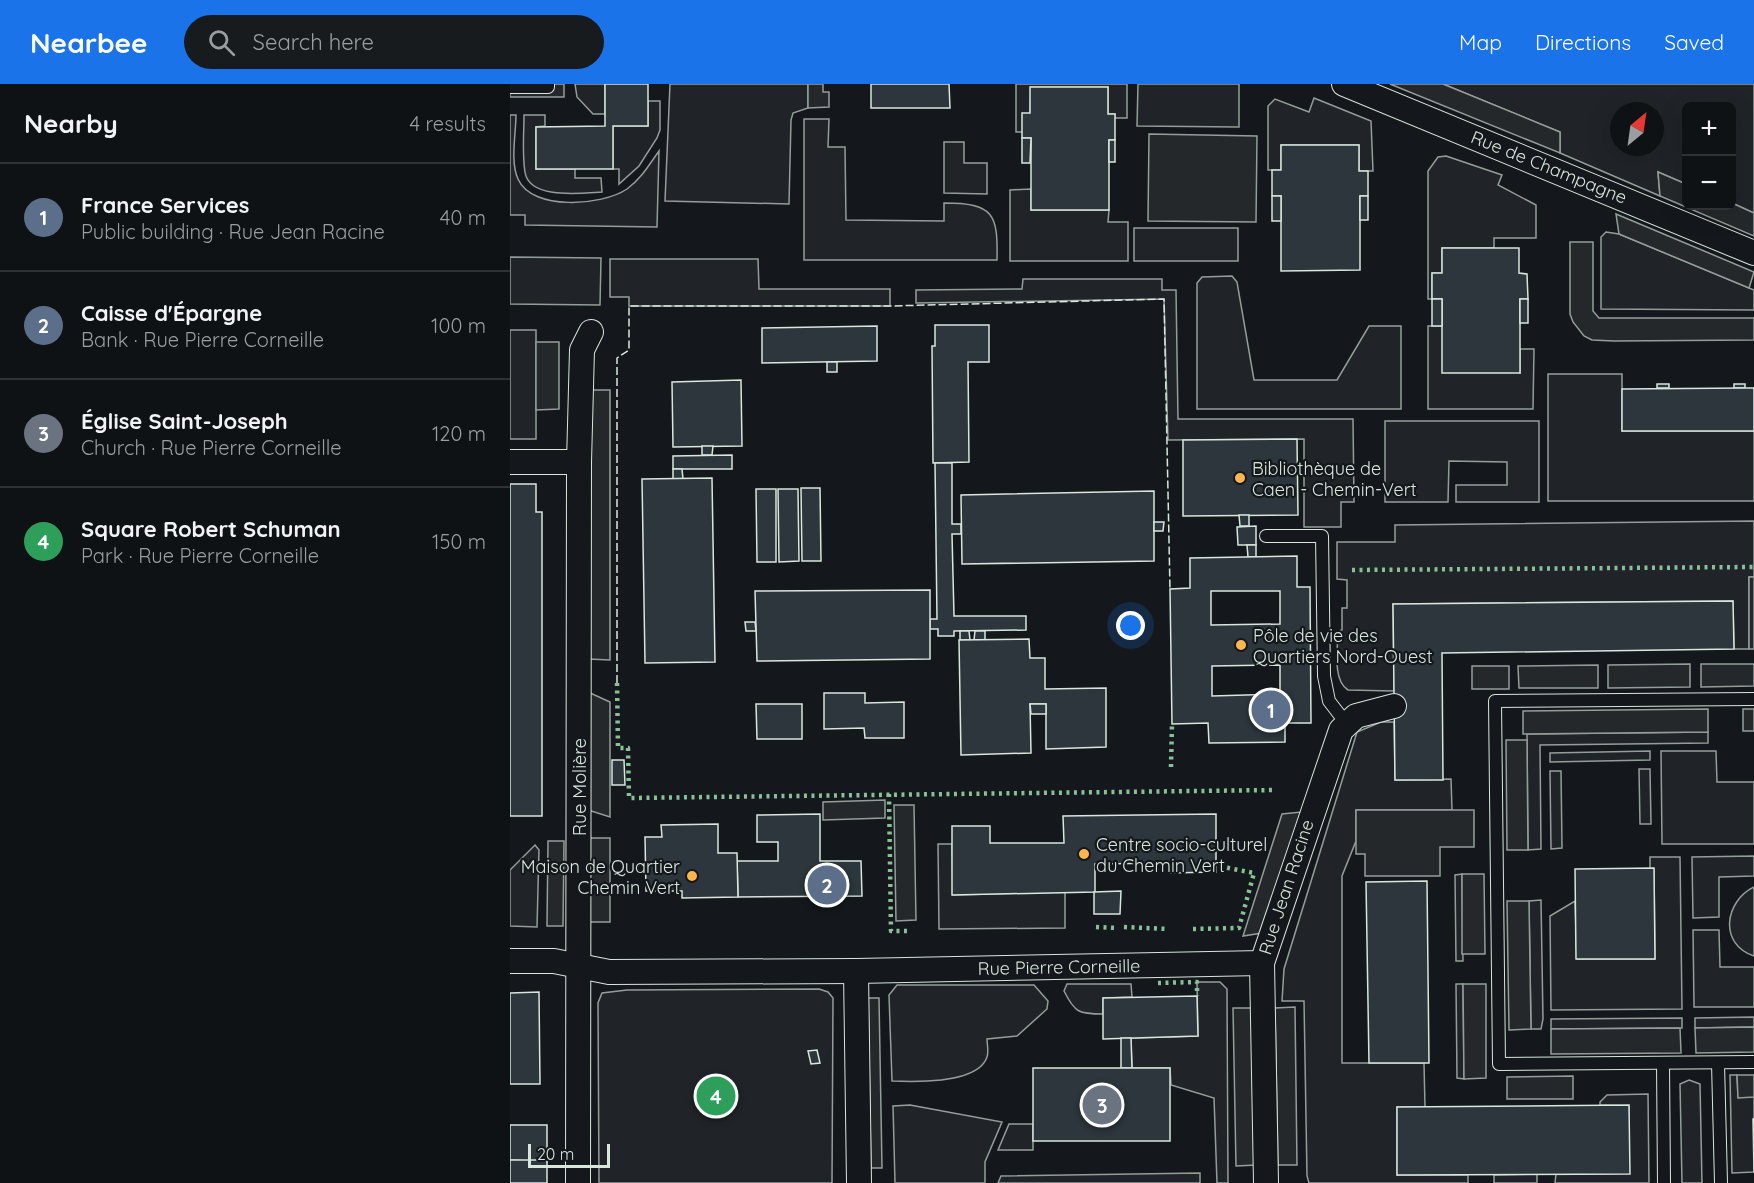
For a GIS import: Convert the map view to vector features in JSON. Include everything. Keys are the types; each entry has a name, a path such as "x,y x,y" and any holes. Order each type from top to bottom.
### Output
{"street":[{"name":"Rue de Champagne","path":"1344,84 1754,253"},
{"name":"Rue Molière","path":"578,1183 579,462 582,351 591,333"},
{"path":"510,462 579,462"},
{"path":"1346,723 1374,710 1394,706"},
{"name":"Rue Jean Racine","path":"1266,1183 1262,963 1332,750 1346,723"},
{"name":"Rue Pierre Corneille","path":"510,961 554,961 609,972 856,971 1262,963"},
{"path":"856,971 859,1183"}],"lane":[{"path":"510,87 548,87 548,84"},
{"path":"1266,536 1322,536 1324,676 1329,701 1346,723"},
{"path":"1754,699 1495,700 1499,1064 1754,1062"},
{"path":"1663,1063 1664,1183"},
{"path":"1718,1063 1721,1183"}],"shaded area":[{"path":"510,84 564,84 564,97 510,97"},
{"path":"575,84 605,84 605,114 593,114 577,97"},
{"path":"670,84 808,84 808,108 793,113 791,120 789,204 665,201"},
{"path":"808,84 823,84 823,92 829,92 829,107 808,108"},
{"path":"1016,84 1127,84 1127,118 1115,118 1115,114 1108,114 1108,87 1031,87 1030,113 1022,132 1016,132"},
{"path":"1138,84 1239,84 1239,127 1137,126"},
{"path":"1390,84 1443,84 1560,132 1560,153"},
{"path":"1443,84 1754,84 1754,213 1736,205 1736,102 1682,102 1682,182 1658,172 1660,196 1560,153 1560,132"},
{"path":"1314,98 1371,121 1373,171 1359,171 1359,145 1281,145 1281,170 1268,170 1268,106 1275,99 1309,112"},
{"path":"648,101 660,101 660,130 639,166 619,184 619,169 613,169 613,126 648,126"},
{"path":"510,115 516,115 514,164 518,179 526,189 552,201 585,202 616,195 636,181 659,151 657,227 525,225 525,215 510,215"},
{"path":"524,115 545,115 545,126 536,127 536,169 575,169 575,178 601,178 602,192 558,193 536,187 529,181 525,172"},
{"path":"804,119 829,119 828,147 845,147 846,220 944,221 944,203 974,205 990,214 994,222 997,260 804,260"},
{"path":"1149,134 1257,136 1256,222 1148,221"},
{"path":"944,142 964,142 964,163 987,163 987,194 944,193"},
{"path":"1446,156 1502,175 1498,185 1536,205 1536,238 1494,238 1494,248 1442,248 1442,273 1432,273 1432,299 1428,299 1428,171 1438,157"},
{"path":"1658,172 1682,182 1682,205 1660,196"},
{"path":"1031,189 1031,210 1109,210 1108,222 1128,222 1128,261 1010,261 1010,190"},
{"path":"1736,205 1754,213 1754,236 1693,210 1736,210"},
{"path":"1616,214 1754,272 1749,288 1619,234"},
{"path":"1134,228 1238,228 1238,261 1134,261"},
{"path":"1606,232 1619,234 1754,290 1754,310 1601,309 1601,237"},
{"path":"1570,242 1593,242 1593,311 1599,318 1754,318 1754,340 1614,341 1592,340 1584,336 1570,314"},
{"path":"510,257 601,258 600,305 510,304"},
{"path":"610,259 758,259 759,289 890,289 890,306 629,306 629,297 610,297"},
{"path":"1232,276 1237,282 1254,380 1337,380 1369,326 1401,326 1401,409 1197,409 1197,283 1202,277"},
{"path":"1023,279 1162,279 1162,290 1176,290 1178,419 1353,419 1354,502 1341,502 1341,527 1304,527 1304,439 1168,440 1164,299 916,303 916,290 1022,289"},
{"path":"1428,326 1442,326 1520,373 1520,349 1534,349 1533,409 1428,409"},
{"path":"510,330 536,330 536,439 510,439"},
{"path":"536,342 559,342 559,409 536,410"},
{"path":"1548,374 1622,374 1622,431 1754,431 1754,501 1548,501"},
{"path":"588,390 610,390 610,660 588,659"},
{"path":"1385,421 1539,421 1539,502 1456,502 1456,485 1507,485 1507,462 1449,461 1448,502 1385,502"},
{"path":"1754,521 1754,577 1749,577 1749,649 1734,649 1733,601 1393,604 1394,691 1348,690 1340,679 1337,663 1338,631 1342,630 1342,608 1347,608 1347,580 1337,579 1337,542 1395,542 1395,525"},
{"path":"1749,577 1754,577 1754,649 1749,649"},
{"path":"1690,664 1690,687 1608,688 1608,665"},
{"path":"1701,664 1754,664 1754,686 1701,687"},
{"path":"1598,665 1598,688 1519,688 1518,666"},
{"path":"1472,666 1509,666 1509,689 1472,689"},
{"path":"588,692 610,702 610,817 588,810"},
{"path":"1708,709 1708,732 1523,734 1523,711"},
{"path":"1743,709 1754,709 1754,731 1743,731"},
{"path":"1381,722 1394,722 1395,780 1451,779 1452,810 1356,810 1356,841 1342,876 1342,1063 1424,1063 1425,1107 1397,1107 1397,1175 1468,1175 1468,1183 1309,1183 1307,1176 1304,1001 1282,1001 1284,969 1357,732"},
{"path":"1708,732 1708,743 1540,745 1541,849 1528,850 1527,734"},
{"path":"1506,740 1527,740 1528,850 1507,850"},
{"path":"1650,751 1650,760 1550,762 1550,753"},
{"path":"1661,751 1716,751 1717,782 1754,782 1754,844 1662,844"},
{"path":"1639,769 1650,769 1651,824 1640,824"},
{"path":"1550,771 1561,771 1562,848 1551,849"},
{"path":"885,800 885,818 823,820 823,802"},
{"path":"894,805 914,805 916,920 896,921"},
{"path":"1356,810 1474,810 1474,847 1440,847 1440,876 1365,876 1365,854 1356,854"},
{"path":"1301,812 1262,933 1243,936 1282,814"},
{"path":"588,838 610,838 610,922 588,922"},
{"path":"548,841 564,841 563,926 547,926"},
{"path":"938,844 952,844 953,895 1065,892 1065,928 939,929"},
{"path":"535,845 539,850 537,927 510,926 510,870"},
{"path":"1754,856 1754,876 1719,877 1719,917 1693,918 1692,857"},
{"path":"1650,857 1680,857 1682,1009 1551,1010 1550,916 1575,901 1577,959 1655,959 1654,869 1650,869"},
{"path":"1462,874 1463,961 1456,961 1455,875"},
{"path":"1462,874 1484,874 1485,954 1462,954"},
{"path":"1754,887 1754,956 1742,950 1735,942 1730,922 1737,902 1744,893"},
{"path":"1541,900 1543,1019 1541,1029 1531,1029 1529,901"},
{"path":"1507,901 1529,901 1531,1029 1509,1030"},
{"path":"1693,930 1719,930 1720,967 1754,967 1754,1007 1694,1007"},
{"path":"1197,982 1220,982 1227,989 1228,1183 1217,1183 1214,1098 1171,1085 1170,1068 1132,1068 1131,1038 1198,1036"},
{"path":"1067,984 1131,984 1132,997 1103,998 1103,1014 1083,1013 1075,1008 1064,991"},
{"path":"1456,984 1463,984 1464,1079 1457,1078"},
{"path":"1463,984 1486,984 1486,1078 1464,1079"},
{"path":"897,985 1034,985 1048,1001 1047,1009 1017,1036 987,1039 987,1057 981,1066 972,1072 945,1080 892,1081 889,995"},
{"path":"819,989 828,992 833,998 832,1183 599,1183 598,1003 602,993 627,990"},
{"path":"868,998 879,998 882,1168 871,1168"},
{"path":"1295,1007 1297,1165 1278,1165 1275,1008"},
{"path":"1233,1008 1255,1008 1257,1165 1236,1166"},
{"path":"1754,1017 1754,1027 1695,1028 1695,1018"},
{"path":"1682,1018 1682,1028 1551,1029 1551,1019"},
{"path":"1754,1027 1754,1052 1696,1053 1695,1028"},
{"path":"1680,1028 1681,1053 1551,1054 1551,1029"},
{"path":"1730,1075 1737,1075 1738,1097 1754,1097 1754,1172 1732,1173"},
{"path":"1737,1075 1754,1075 1754,1097 1738,1098"},
{"path":"1573,1076 1573,1099 1507,1099 1507,1077"},
{"path":"1689,1080 1700,1084 1702,1183 1682,1183 1680,1084"},
{"path":"1648,1094 1649,1183 1555,1183 1556,1174 1629,1173 1629,1106 1600,1105 1600,1102 1607,1095"},
{"path":"910,1105 1002,1122 985,1162 985,1183 895,1183 893,1106"},
{"path":"1009,1124 1033,1124 1033,1150 998,1150"},
{"path":"1200,1173 1200,1183 998,1183 1001,1176"},
{"path":"1537,1174 1537,1183 1494,1183 1494,1175"}],"building":[{"path":"605,84 648,84 648,126 613,126 613,169 536,169 536,127 605,126"},
{"path":"871,84 949,84 950,108 871,108"},
{"path":"1030,87 1108,87 1108,114 1115,114 1115,140 1109,140 1109,210 1031,210 1031,138 1022,138 1022,113 1030,113"},
{"path":"1022,138 1031,138 1030,163 1022,163"},
{"path":"1109,140 1115,140 1115,162 1109,162"},
{"path":"1281,145 1359,145 1359,171 1368,171 1368,196 1360,196 1360,270 1281,271 1281,196 1272,196 1272,170 1281,170"},
{"path":"1272,196 1281,196 1281,221 1272,221"},
{"path":"1360,196 1368,196 1368,220 1360,220"},
{"path":"1442,248 1519,248 1519,273 1527,274 1528,299 1520,299 1520,373 1442,373 1442,299 1432,299 1432,273 1442,273"},
{"path":"1432,299 1442,299 1442,326 1432,326"},
{"path":"1520,299 1528,299 1528,323 1520,323"},
{"path":"935,325 989,325 989,362 968,362 969,462 933,463 932,346 935,346"},
{"path":"877,326 877,361 762,363 762,328"},
{"path":"827,362 837,362 837,372 827,372"},
{"path":"741,380 742,446 673,447 672,382"},
{"path":"1657,384 1669,384 1669,388 1657,388"},
{"path":"1734,384 1745,384 1745,388 1734,388"},
{"path":"1754,388 1754,431 1622,431 1622,389"},
{"name":"Bibliothèque de Caen - Chemin-Vert","path":"1297,439 1298,515 1183,516 1183,440"},
{"path":"702,446 713,446 712,455 702,455"},
{"path":"732,455 732,469 673,469 673,456"},
{"path":"935,463 952,463 952,524 961,524 961,534 952,534 954,616 1026,616 1026,630 954,631 954,636 938,636 938,629 930,629 930,619 937,619"},
{"path":"673,469 682,469 683,479 673,479"},
{"path":"712,478 715,662 645,663 642,479"},
{"path":"510,484 536,484 536,512 542,512 542,816 510,816"},
{"path":"801,488 820,488 821,561 802,561"},
{"path":"756,489 776,489 776,562 757,562"},
{"path":"778,489 798,489 799,561 779,562"},
{"path":"1154,491 1154,561 962,564 961,495"},
{"path":"1239,515 1249,515 1249,526 1240,526"},
{"path":"1154,522 1164,522 1163,531 1154,531"},
{"path":"1256,526 1256,545 1238,545 1237,527"},
{"path":"1247,545 1256,545 1256,557 1248,557"},
{"name":"Pôle de vie des Quartiers Nord-Ouest","path":"1297,556 1297,587 1310,587 1311,723 1285,723 1285,742 1209,743 1208,723 1172,724 1170,589 1190,588 1190,558","holes":["1211,591 1280,591 1280,624 1211,625","1280,665 1280,694 1212,696 1212,666"]},
{"path":"930,590 930,659 757,661 755,591"},
{"path":"1733,601 1734,649 1442,653 1443,780 1395,780 1393,604"},
{"path":"745,622 755,622 756,631 746,631"},
{"path":"960,631 969,631 970,640 960,640"},
{"path":"975,631 985,631 985,640 974,640"},
{"path":"1029,639 1030,658 1045,658 1045,689 1106,688 1106,747 1046,749 1046,704 1030,704 1031,753 961,755 959,640"},
{"path":"824,693 865,693 865,703 904,702 904,738 865,738 864,728 824,729"},
{"path":"756,704 802,704 802,739 757,739"},
{"path":"1030,704 1046,704 1046,714 1031,714"},
{"path":"612,760 624,760 625,785 612,785"},
{"path":"820,814 820,861 861,861 862,896 738,897 737,861 778,861 778,842 757,842 757,815"},
{"name":"Centre socio-culturel du Chemin Vert","path":"1216,814 1216,872 1169,873 1168,863 1095,864 1095,892 952,895 952,826 990,826 990,843 1064,843 1063,816"},
{"name":"Maison de Quartier Chemin Vert","path":"718,824 718,853 737,853 738,897 682,898 682,891 646,891 645,837 662,837 661,825"},
{"path":"1654,868 1655,959 1576,959 1575,869"},
{"path":"1427,881 1429,1063 1369,1063 1366,882"},
{"path":"1121,891 1120,914 1094,914 1094,892"},
{"path":"539,992 540,1084 510,1084 510,993"},
{"path":"1197,996 1198,1036 1103,1039 1103,998"},
{"path":"1121,1038 1131,1038 1132,1068 1121,1068"},
{"path":"817,1050 820,1063 811,1064 808,1051"},
{"path":"1033,1068 1170,1068 1170,1141 1033,1141"},
{"path":"1629,1105 1630,1174 1397,1175 1397,1107"},
{"path":"1753,1119 1754,1119 1754,1172"},
{"path":"510,1125 547,1125 547,1162 510,1160"},
{"path":"510,1160 545,1160 547,1162 547,1183 510,1183"}],"hedge":[{"path":"1352,570 1754,567"},
{"path":"617,683 618,748 628,748 629,798 1276,790"},
{"path":"1171,767 1172,724"},
{"path":"889,794 891,931 911,931"},
{"path":"1193,929 1239,928 1254,873 1218,866"},
{"path":"1096,927 1118,928"},
{"path":"1124,927 1168,929"},
{"path":"1158,983 1197,982 1197,996"}],"fence":[{"path":"617,683 617,358 629,350 629,306 890,306 1164,299 1170,589"}],"place":[{"name":"Bibliothèque de Caen - Chemin-Vert","path":"1240,478"},
{"name":"Pôle de vie des Quartiers Nord-Ouest","path":"1241,645"},
{"name":"France Services","path":"1271,710"},
{"name":"Centre socio-culturel du Chemin Vert","path":"1084,854"},
{"name":"Maison de Quartier Chemin Vert","path":"692,876"},
{"name":"Caisse d'Épargne","path":"827,885"},
{"name":"Square Robert Schuman","path":"716,1096"},
{"name":"Église Saint-Joseph","path":"1102,1105"}]}
